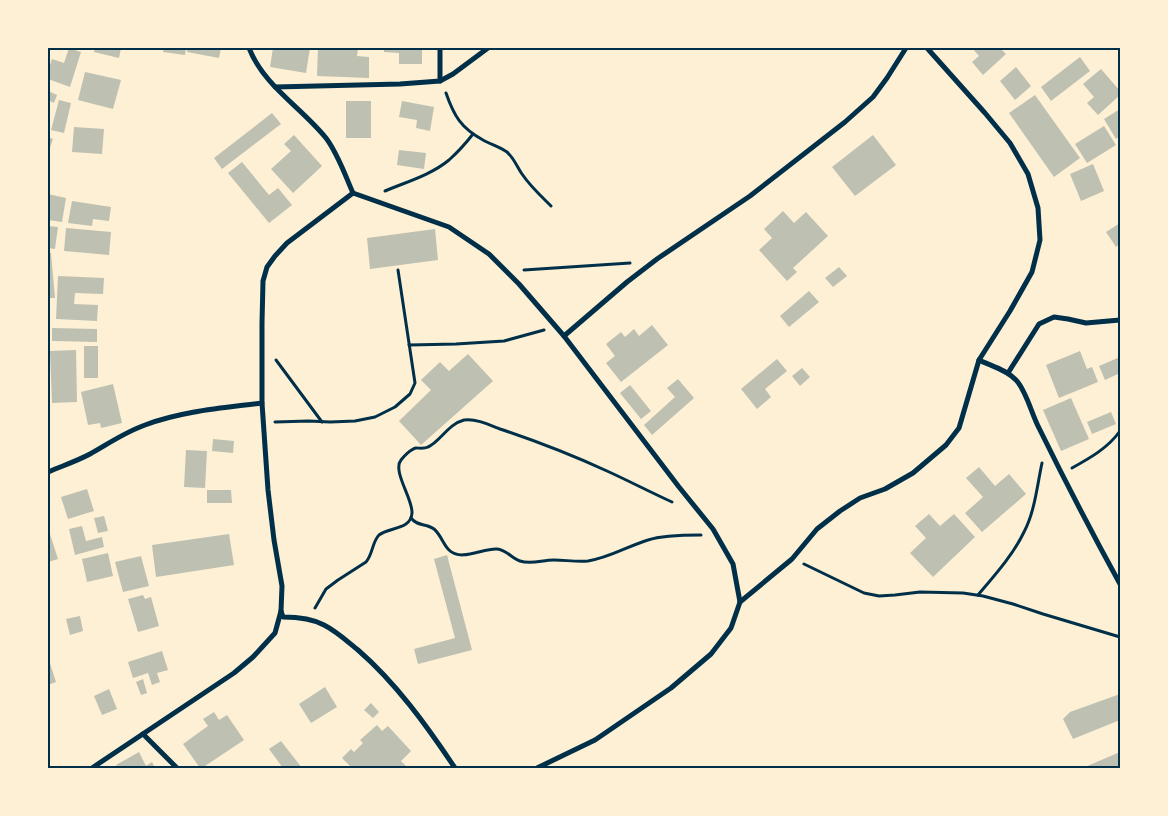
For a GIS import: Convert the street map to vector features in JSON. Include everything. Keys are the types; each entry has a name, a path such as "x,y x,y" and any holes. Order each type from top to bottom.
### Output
{"street":[{"path":"249,48 253,58 275,87 326,138 353,193 449,227 489,254 519,284 557,327 717,536 733,564 740,602 731,628 711,654 671,688 595,740 537,768"},
{"path":"440,48 440,81"},
{"path":"275,87 400,84 440,81 453,74 488,48"},
{"path":"564,336 627,282 750,196 846,122 873,97 906,48"},
{"path":"740,602 792,558 817,529 840,511 860,498 885,489 913,473 946,445 959,428 979,360 1032,272 1040,240 1038,208 1028,174 1010,143 985,112 927,48"},
{"path":"92,768 234,673 253,657 275,633 281,611 282,586 268,490 262,403 264,281 267,267 287,243 353,193"},
{"path":"1008,373 1039,324 1054,317 1086,323 1120,320"},
{"path":"979,360 1008,373 1017,380 1062,474 1120,584"},
{"path":"48,472 88,455 144,425 196,412 262,403"},
{"path":"281,611 283,617 299,617 323,624 346,640 370,661 394,686 455,768"},
{"path":"143,734 177,768"}],"path":[{"path":"440,81 450,106 466,129 507,153 515,162 522,175 551,206"},
{"path":"368,198 437,168 449,160 473,134"},
{"path":"506,271 656,261"},
{"path":"264,422 355,421 375,417 395,407 410,394 414,383 398,270"},
{"path":"409,345 504,341 557,327"},
{"path":"262,342 322,422"},
{"path":"310,620 318,601 326,589 366,562 372,552 376,539 380,535 389,530 402,527 411,518 412,511 408,493 403,485 398,468 399,462 416,448 429,447 454,424 463,420 488,425 543,444 673,502"},
{"path":"1062,474 1103,449 1120,431"},
{"path":"978,595 1002,567 1025,531 1034,505 1047,443"},
{"path":"411,518 415,523 431,527 436,531 451,552 456,554 470,554 499,549 504,550 516,560 522,562 552,560 577,562 604,557 649,539 659,537 702,534 717,536"},
{"path":"792,558 864,592 879,596 920,592 978,595 1120,637"}],"building":[{"path":"69,48 81,52 70,87 48,79 48,71 52,59 64,63"},
{"path":"95,48 121,48 119,58 94,52"},
{"path":"164,48 186,48 185,55 163,52"},
{"path":"188,48 221,48 219,58 187,52"},
{"path":"273,48 310,48 306,73 270,67"},
{"path":"318,48 358,48 357,56 369,57 369,78 317,76"},
{"path":"384,48 422,48 422,64 399,64 399,53 384,52"},
{"path":"972,48 1000,48 1006,54 983,75 972,62 979,56"},
{"path":"1080,57 1090,71 1051,101 1041,87"},
{"path":"1016,67 1031,86 1015,100 1000,81"},
{"path":"1101,69 1120,91 1120,95 1098,115 1087,103 1094,97 1083,84"},
{"path":"85,72 121,80 113,109 78,100"},
{"path":"48,91 57,95 54,103 48,100"},
{"path":"1035,95 1080,158 1054,177 1009,113"},
{"path":"59,100 71,103 64,133 51,130"},
{"path":"346,101 371,101 371,138 346,138"},
{"path":"402,101 434,107 430,131 416,128 417,120 399,117"},
{"path":"1120,109 1120,136 1116,139 1104,119"},
{"path":"272,113 281,124 222,169 214,158"},
{"path":"1104,126 1116,145 1087,163 1075,144"},
{"path":"74,127 104,129 102,154 72,152"},
{"path":"294,135 322,166 293,193 271,169 291,151 284,144"},
{"path":"873,135 896,165 855,196 832,167"},
{"path":"48,137 53,139 48,153"},
{"path":"399,150 426,153 424,169 397,165"},
{"path":"242,162 269,195 278,188 292,205 269,223 228,173"},
{"path":"1093,164 1104,191 1081,201 1070,174"},
{"path":"48,194 66,198 62,222 48,220"},
{"path":"72,201 111,207 109,221 93,219 92,226 68,223"},
{"path":"783,211 794,223 806,212 828,236 793,268 797,272 787,281 759,250 772,238 764,229"},
{"path":"1120,223 1120,244 1116,247 1106,232"},
{"path":"48,226 58,227 55,249 48,248"},
{"path":"66,228 111,232 109,255 64,251"},
{"path":"435,229 438,260 370,269 367,238"},
{"path":"48,253 51,253 55,298 48,298"},
{"path":"839,267 847,276 833,287 825,278"},
{"path":"58,276 104,278 103,294 75,293 74,304 98,305 97,321 56,319"},
{"path":"809,291 819,302 789,327 780,316"},
{"path":"652,325 668,345 621,382 606,363 615,356 606,344 621,332 625,337 634,329 639,336"},
{"path":"52,328 97,329 97,342 52,341"},
{"path":"84,346 98,346 98,378 84,378"},
{"path":"76,350 77,402 52,403 50,351"},
{"path":"1080,351 1087,369 1092,367 1098,382 1059,398 1046,365"},
{"path":"468,354 493,381 421,445 399,421 431,390 421,380 440,362 449,371"},
{"path":"1120,357 1120,373 1105,380 1099,366"},
{"path":"777,359 787,371 765,389 771,397 757,409 741,389"},
{"path":"802,368 810,377 800,386 792,376"},
{"path":"678,379 694,398 652,435 644,425 675,397 667,388"},
{"path":"113,384 122,423 101,428 100,423 88,425 81,392"},
{"path":"630,385 651,411 641,419 620,393"},
{"path":"1071,398 1089,439 1061,451 1043,410"},
{"path":"1111,412 1116,424 1092,434 1087,422"},
{"path":"213,439 234,441 233,453 212,451"},
{"path":"186,450 207,451 205,488 184,487"},
{"path":"979,467 995,486 1009,474 1026,494 982,532 965,513 983,497 966,478"},
{"path":"87,489 94,511 68,519 61,497"},
{"path":"207,490 231,490 232,503 207,503"},
{"path":"929,514 940,526 954,514 975,537 933,577 910,553 926,538 915,526"},
{"path":"104,516 108,531 98,533 94,518"},
{"path":"82,526 86,541 102,537 104,547 75,555 69,529"},
{"path":"48,528 58,559 48,562"},
{"path":"229,534 234,565 156,577 152,545"},
{"path":"108,553 113,576 87,582 82,559"},
{"path":"447,555 472,650 418,664 414,649 455,638 434,559"},
{"path":"141,556 149,586 123,592 115,562"},
{"path":"143,595 145,599 151,597 159,626 138,632 128,599"},
{"path":"80,616 83,631 70,635 66,619"},
{"path":"162,651 168,670 157,673 160,682 152,685 148,673 133,678 128,662"},
{"path":"48,657 56,682 48,685"},
{"path":"143,679 147,693 141,695 136,682"},
{"path":"325,687 337,707 311,723 299,704"},
{"path":"109,689 117,709 102,715 94,696"},
{"path":"1120,694 1120,720 1073,739 1063,719 1070,712"},
{"path":"371,703 379,712 373,718 364,710"},
{"path":"214,712 219,720 227,715 244,740 200,768 183,744 208,726 203,719"},
{"path":"377,725 382,731 388,726 411,751 401,761 406,766 403,768 352,768 342,758 351,749 354,752 363,743 360,740"},
{"path":"281,741 302,768 283,768 269,749"},
{"path":"139,752 146,766 152,762 155,768 118,768 116,765"},
{"path":"1120,752 1120,768 1085,767"}]}
